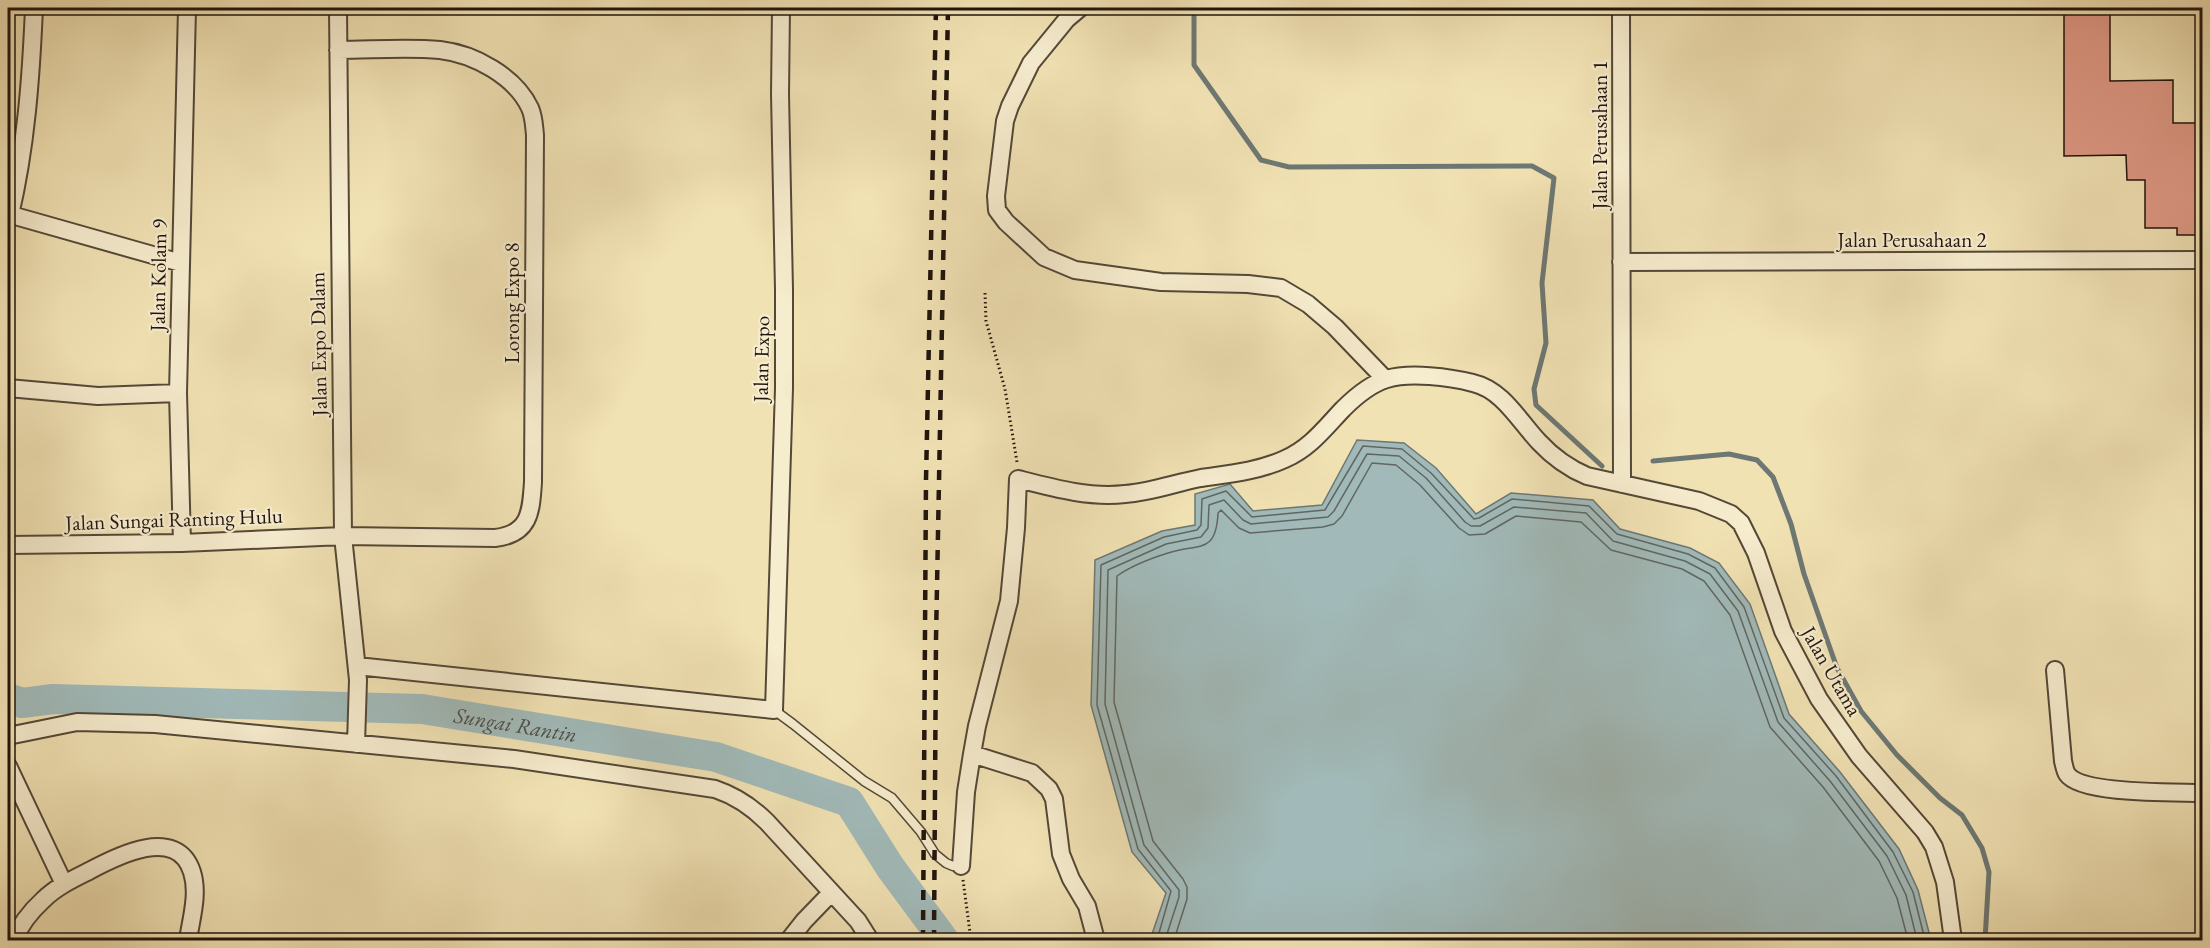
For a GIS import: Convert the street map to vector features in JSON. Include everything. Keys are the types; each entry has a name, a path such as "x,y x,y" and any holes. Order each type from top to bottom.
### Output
{"street":[{"path":"34,8 21,169 9,215 181,263"},
{"name":"Jalan Kolam 9","path":"182,543 178,393 187,8"},
{"name":"Jalan Expo Dalam","path":"338,8 343,536 358,673 356,744"},
{"name":"Jalan Expo","path":"774,711 784,377 781,8"},
{"path":"961,866 966,792 972,754 1009,602 1018,479 1081,493 1114,495 1257,469 1283,460 1315,441 1359,394 1385,379 1335,327 1308,304 1281,288 1248,284 1161,282 1075,270 1044,257 1006,222 997,210 996,196 1003,139 1010,106 1031,63 1067,19 1080,8"},
{"name":"Jalan Perusahaan 1","path":"1621,8 1622,484"},
{"name":"Lorong Expo 8","path":"338,50 440,50 474,60 504,77 516,88 531,110 535,135 533,482 531,507 527,520 519,530 508,537 343,536"},
{"name":"Jalan Perusahaan 2","path":"1621,262 2202,260"},
{"name":"Jalan Utama","path":"1385,379 1398,376 1432,377 1476,383 1502,399 1539,442 1573,471 1719,507 1742,523 1756,553 1783,631 1819,699 1859,756 1925,832 1934,847 1945,882 1953,940"},
{"path":"8,388 98,396 178,393"},
{"name":"Jalan Sungai Ranting Hulu","path":"8,545 182,543 343,536"},
{"path":"2055,670 2063,761 2068,776 2080,784 2098,789 2202,793"},
{"path":"358,673 774,711"},
{"path":"8,736 78,722 155,724 514,759 715,789 732,795 752,807 858,921 870,940"},
{"path":"972,754 1032,773 1049,789 1054,799 1061,854 1071,879 1087,906 1096,940"},
{"path":"8,766 64,884"},
{"path":"14,940 34,909 44,898 64,884 112,858 135,849 151,847 178,853 187,861 192,872 194,903 188,940"},
{"path":"789,940 831,893"}],"lane":[{"path":"774,711 864,781 892,798 921,832 934,854 946,863 961,866"}],"path":[{"path":"985,293 986,321 1005,389 1017,450 1018,479"},
{"path":"961,866 971,940"}],"water":[{"path":"1357,440 1404,443 1436,468 1476,514 1511,493 1593,500 1620,529 1690,548 1719,563 1750,604 1789,714 1840,772 1899,849 1918,890 1931,940 1150,940 1166,893 1132,852 1091,705 1095,560 1162,531 1195,525 1195,494 1230,484 1253,511 1322,505"}],"building":[{"path":"2110,13 2110,81 2173,80 2173,123 2202,123 2202,235 2177,235 2177,228 2145,228 2145,180 2127,180 2126,155 2064,156 2064,14"}],"waterway":[{"path":"1194,8 1194,65 1261,160 1289,167 1532,166 1554,178 1542,283 1546,343 1534,389 1536,405 1602,466"},
{"path":"1653,461 1729,454 1757,460 1773,477 1791,524 1804,574 1837,668 1861,711 1897,755 1940,798 1962,815 1982,848 1989,872 1985,940"},
{"name":"Sungai Rantin","path":"8,698 22,703 53,699 422,709 716,757 849,802 890,867 944,940"}],"railway":[{"path":"923,940 926,480 936,8"},
{"path":"934,940 936,639 948,8"}]}
